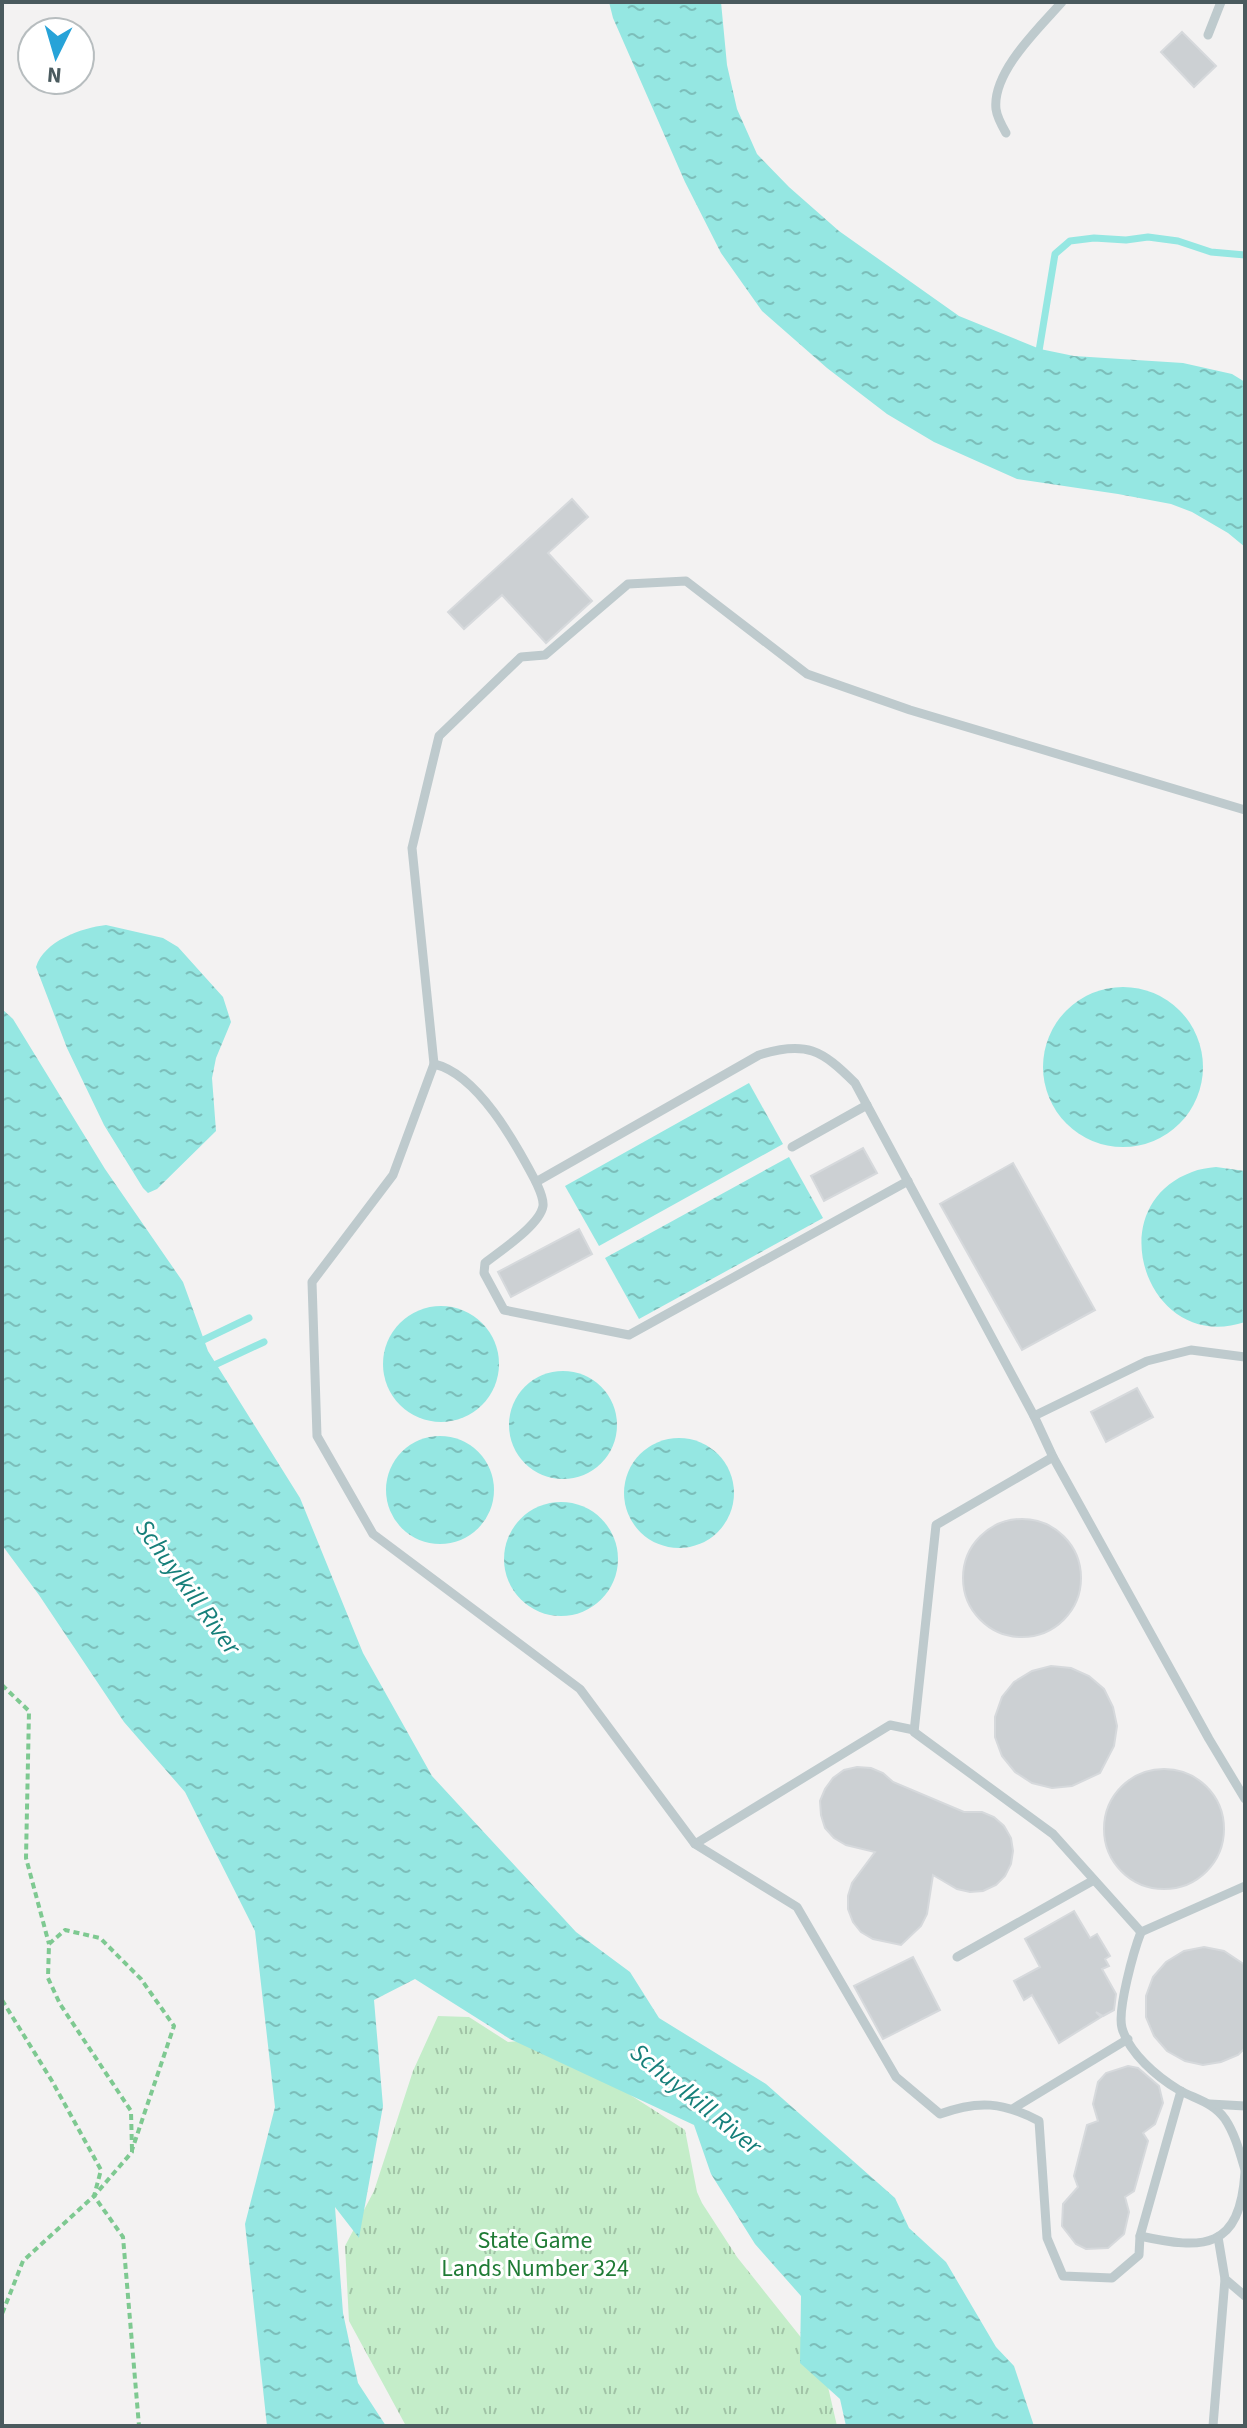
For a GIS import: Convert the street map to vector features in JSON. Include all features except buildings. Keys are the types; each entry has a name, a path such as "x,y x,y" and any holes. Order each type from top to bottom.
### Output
{"lane":[{"path":"1006,133 996,112 1002,81 1022,48 1062,2"},
{"path":"1208,35 1221,2"},
{"path":"1181,2091 1140,2236 1139,2255 1112,2278 1063,2276 1047,2238 1039,2121 1014,2108 967,2104 940,2114 896,2077 797,1907 695,1844 580,1689 373,1534 317,1436 312,1282 393,1175 434,1064 412,848 439,736 521,657 545,655 628,584 686,581 807,674 910,710 1245,810"},
{"path":"536,1182 759,1055 786,1047 812,1050 835,1062 855,1083 1053,1457 1245,1799"},
{"path":"434,1064 448,1067 487,1104 513,1137 542,1199 543,1207 538,1220 485,1263 484,1273 504,1310 629,1335 908,1181"},
{"path":"792,1147 867,1105"},
{"path":"1034,1416 1147,1361 1191,1350 1245,1357"},
{"path":"914,1730 936,1525 1053,1457"},
{"path":"695,1844 890,1725 914,1730 1053,1834 1141,1932"},
{"path":"957,1957 1094,1880"},
{"path":"1141,1932 1245,1886"},
{"path":"1140,2236 1175,2244 1198,2245 1218,2237 1229,2229 1237,2215 1244,2191 1245,2171 1225,2119 1210,2104 1156,2075 1134,2050 1121,2026 1125,1992 1141,1932"},
{"path":"1014,2108 1128,2039"},
{"path":"1210,2104 1245,2106"},
{"path":"1213,2426 1225,2279 1218,2237"},
{"path":"1225,2279 1245,2296"}],"path":[{"path":"2,1685 29,1711 26,1858 49,1944 48,1978 60,2004 131,2111 132,2150"},
{"path":"2,2314 23,2261 94,2196 132,2150 174,2026 141,1979 100,1938 65,1930 49,1944"},
{"path":"2,2000 52,2081 101,2170 94,2196"},
{"path":"94,2196 123,2237 139,2426"}],"green space":[{"name":"State Game Lands Number 324","path":"438,2016 469,2017 508,2042 543,2039 685,2130 702,2203 737,2257 823,2365 837,2426 406,2426 349,2321 345,2246 374,2191 413,2071"}],"water":[{"path":"609,2 721,2 727,65 737,109 757,154 839,231 959,316 1040,349 1074,356 1183,363 1232,374 1245,382 1245,547 1192,512 1171,504 1017,479 934,442 887,414 827,368 762,311 721,253 685,182 613,18"},
{"path":"106,925 163,938 178,947 223,997 231,1022 216,1058 212,1078 216,1131 157,1189 148,1193 104,1125 67,1048 36,967 47,950 65,937"},
{"path":"1123,987 1154,993 1179,1011 1197,1036 1203,1067 1197,1098 1179,1123 1154,1141 1123,1147 1092,1141 1067,1123 1049,1098 1043,1067 1049,1036 1067,1011 1092,993"},
{"name":"Schuylkill River","path":"2,1009 13,1019 105,1169 183,1282 208,1351 300,1498 363,1653 432,1776 576,1932 630,1972 659,2018 766,2084 895,2198 909,2228 946,2262 996,2347 1014,2366 1034,2426 846,2426 840,2399 800,2363 801,2296 755,2244 711,2174 694,2125 510,2039 415,1979 374,2000 383,2106 359,2238 335,2207 343,2313 358,2383 386,2426 267,2426 245,2224 275,2107 255,1931 185,1792 124,1722 2,1545"},
{"path":"749,1083 783,1144 599,1246 565,1186"},
{"path":"789,1157 823,1218 639,1319 605,1258"},
{"path":"1216,1167 1245,1171 1245,1322 1211,1326 1182,1317 1161,1298 1146,1272 1141,1244 1147,1215 1163,1190 1192,1172"},
{"path":"441,1306 463,1311 482,1323 494,1342 499,1364 494,1386 482,1405 463,1417 441,1422 419,1417 400,1405 388,1386 383,1364 388,1342 400,1323 419,1311"},
{"path":"563,1371 584,1375 601,1387 613,1404 617,1425 613,1446 601,1463 584,1475 563,1479 542,1475 525,1463 513,1446 509,1425 513,1404 525,1387 542,1375"},
{"path":"440,1436 470,1445 478,1452 485,1460 494,1490 485,1520 478,1528 470,1535 440,1544 410,1535 402,1528 395,1520 386,1490 395,1460 402,1452 410,1445"},
{"path":"679,1438 700,1442 718,1454 730,1472 734,1493 730,1514 718,1532 700,1544 679,1548 658,1544 640,1532 628,1514 624,1493 628,1472 640,1454 658,1442"},
{"path":"561,1502 583,1507 601,1519 613,1537 618,1559 613,1581 601,1599 583,1611 561,1616 539,1611 521,1599 509,1581 504,1559 509,1537 521,1519 539,1507"}],"waterway":[{"path":"1038,357 1055,254 1070,241 1148,237 1178,241 1211,252 1245,255"},
{"path":"197,1343 249,1318"},
{"path":"208,1368 264,1342"}]}
